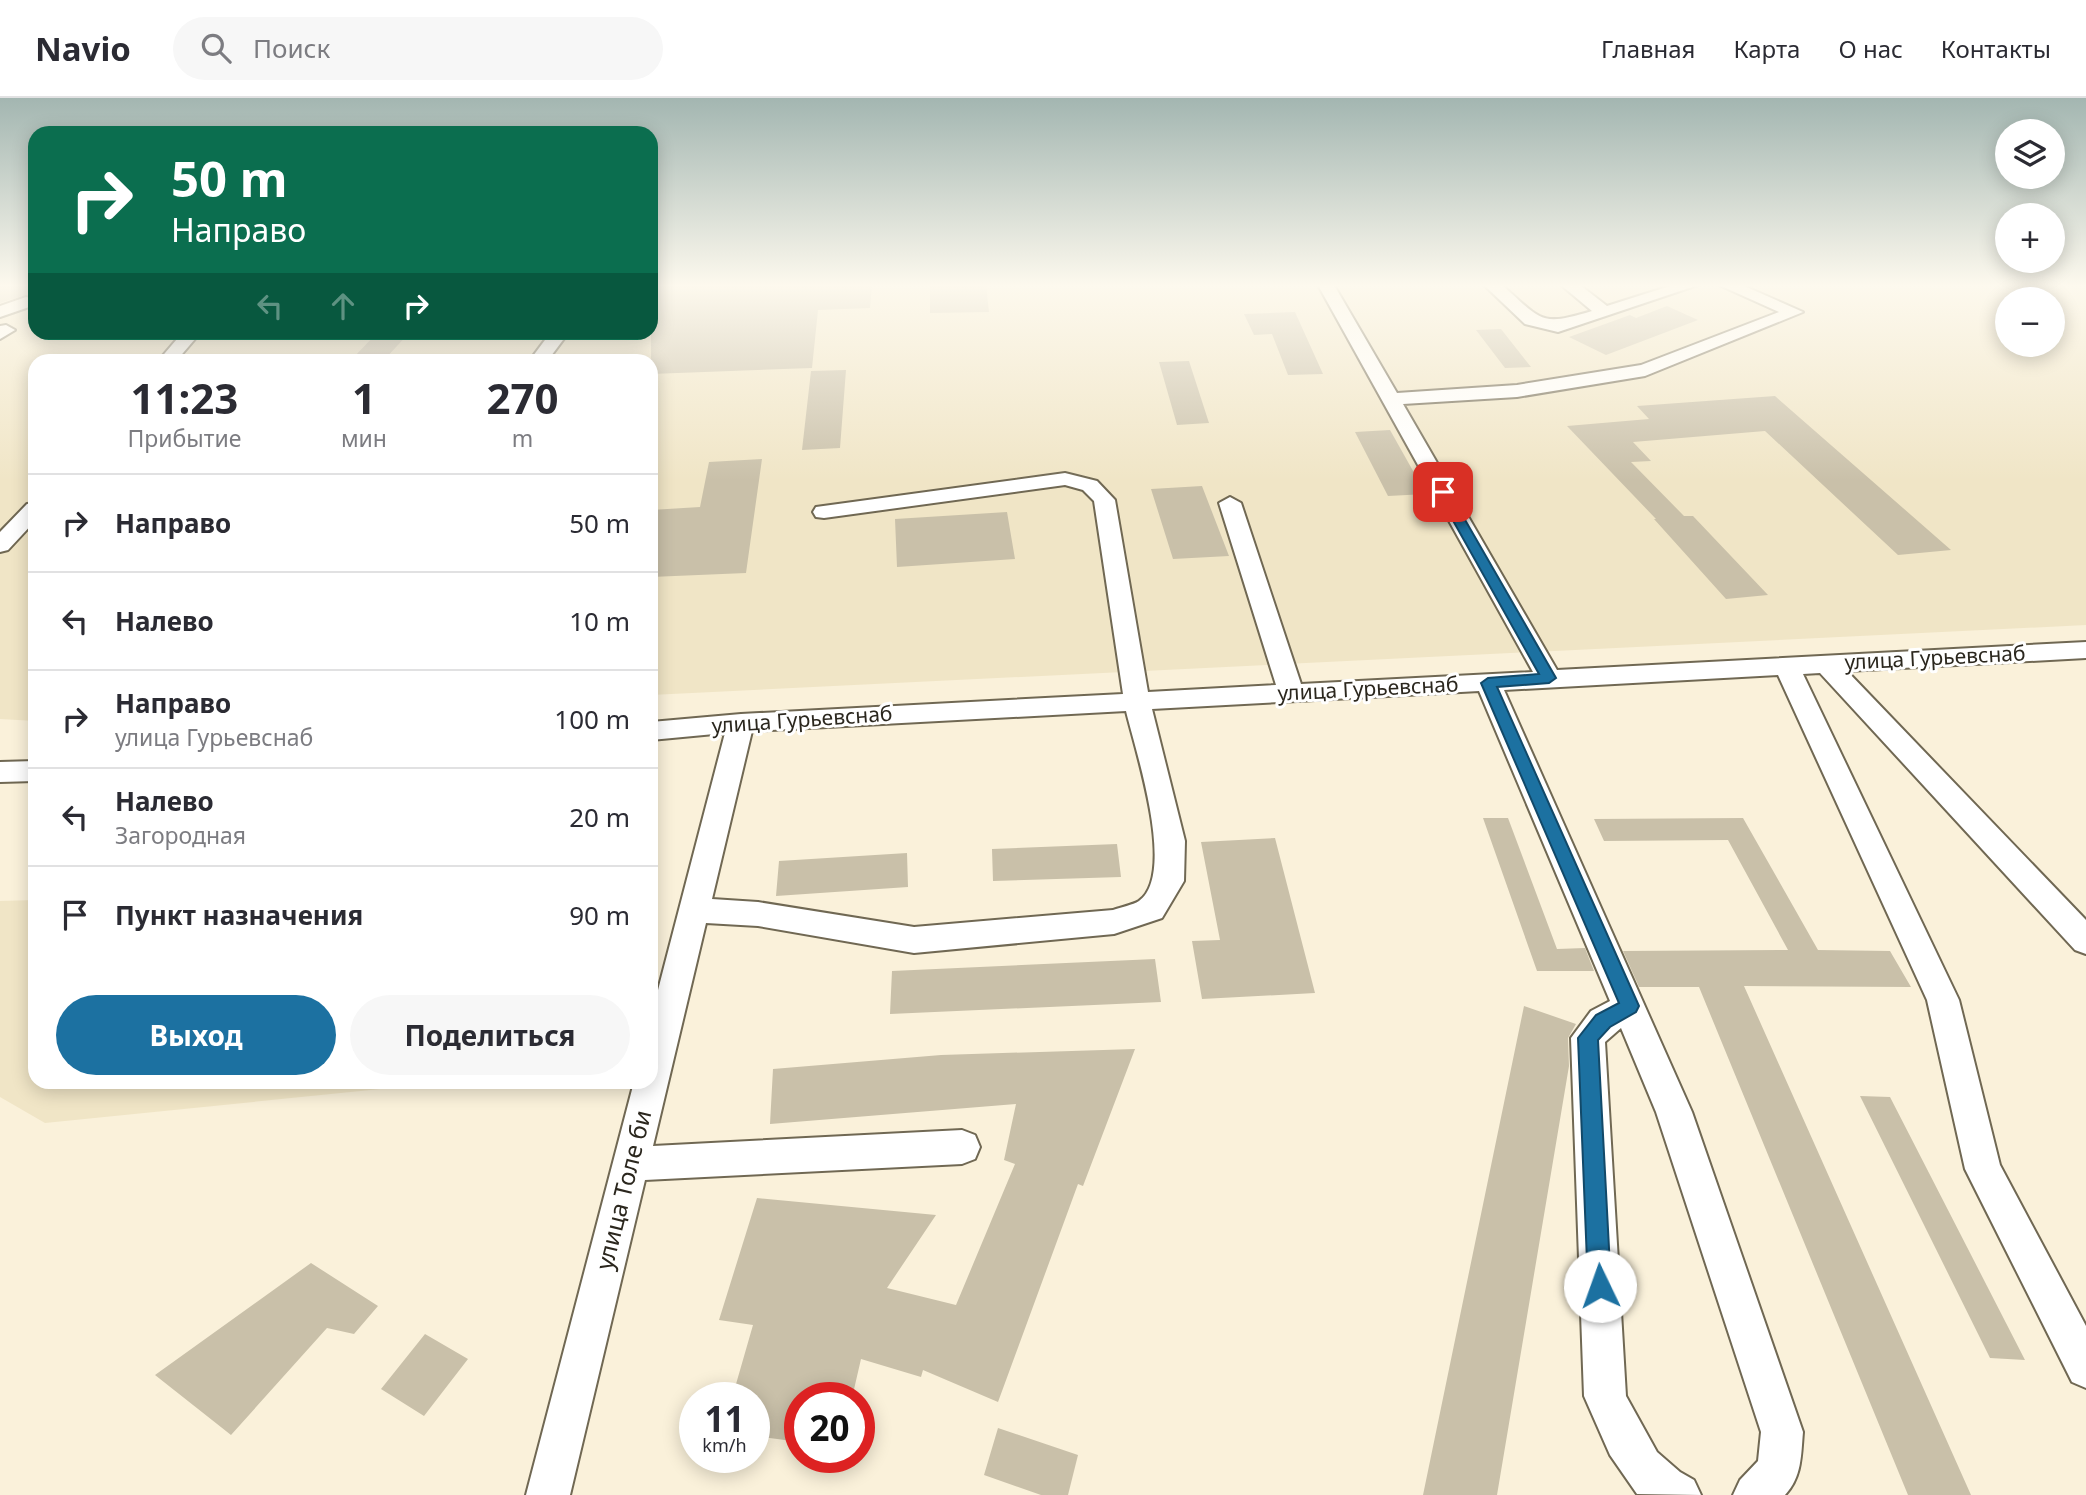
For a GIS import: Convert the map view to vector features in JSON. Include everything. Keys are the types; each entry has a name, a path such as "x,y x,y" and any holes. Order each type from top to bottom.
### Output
{"street":[{"path":"1363,350 1549,678"},
{"path":"1390,399 1517,391 1645,370 1696,350"},
{"path":"695,910 758,914 914,940 1114,922 1151,909 1169,881 1170,841 1137,701 1104,500 1090,485 1065,479 824,512"},
{"path":"1230,503 1291,693"},
{"path":"0,545 28,516"},
{"name":"улица Гурьевснаб","path":"658,730 741,723 2086,650"},
{"path":"1827,664 2086,941"},
{"path":"1787,667 1943,1000 1983,1169 2086,1368"},
{"path":"1488,683 1674,1112 1783,1432 1778,1471 1755,1495"},
{"name":"улица Толе би","path":"658,1057 741,723"},
{"path":"0,772 28,771"},
{"path":"1630,1006 1603,1021 1588,1038 1605,1396 1626,1448 1662,1489 1679,1495"},
{"name":"улица Толе би","path":"548,1495 650,1089"},
{"path":"631,1164 962,1147"}],"shaded area":[{"path":"0,350 1995,350 1995,357 2065,357 2065,350 2086,350 2086,625 658,695 658,354 28,354 28,721 0,719"},
{"path":"28,900 28,1089 381,1089 45,1123 0,1097 0,901"}],"building":[{"path":"360,350 393,350 390,354 357,354"},
{"path":"651,350 814,350 812,368 658,374 658,354 651,354"},
{"path":"1278,350 1312,350 1323,374 1288,375"},
{"path":"1491,350 1518,350 1531,367 1505,368"},
{"path":"1596,350 1619,350 1606,355"},
{"path":"1189,361 1209,423 1177,425 1159,362"},
{"path":"846,370 840,448 802,450 811,371"},
{"path":"1775,396 1951,550 1898,555 1765,431 1633,442 1651,461 1631,462 1684,516 1693,516 1768,595 1726,599 1656,519 1567,426 1649,419 1637,406"},
{"path":"1390,430 1426,494 1388,496 1355,432"},
{"path":"762,459 746,573 658,577 658,510 700,507 709,462"},
{"path":"1202,486 1229,556 1173,559 1151,489"},
{"path":"1007,512 1015,559 897,567 895,519"},
{"path":"1483,818 1508,818 1557,949 1585,948 1594,971 1537,971"},
{"path":"1743,818 1818,950 1890,951 1911,987 1744,986 1971,1495 1908,1495 1699,987 1639,987 1623,951 1788,950 1728,840 1604,841 1594,819"},
{"path":"1275,838 1315,993 1202,999 1192,941 1220,940 1201,842"},
{"path":"1117,844 1121,877 993,881 992,849"},
{"path":"907,853 908,887 776,896 779,861"},
{"path":"1155,959 1161,1002 890,1014 892,971"},
{"path":"1524,1006 1576,1024 1568,1038 1569,1066 1497,1495 1423,1495"},
{"path":"1135,1049 1083,1186 1078,1184 998,1402 923,1370 921,1377 861,1359 856,1382 784,1382 784,1440 770,1438 770,1382 737,1382 753,1325 719,1320 757,1198 936,1215 887,1288 956,1305 1015,1164 1004,1160 1016,1104 770,1124 773,1069 941,1055"},
{"path":"1860,1096 1890,1097 2025,1360 1990,1358"},
{"path":"311,1263 378,1306 354,1334 327,1328 231,1435 155,1375"},
{"path":"425,1334 468,1359 424,1416 381,1389"},
{"path":"998,1428 1078,1455 1068,1495 1041,1495 984,1475"}],"route":[{"path":"1443,492 1549,678 1488,683 1630,1006 1603,1021 1588,1038 1600,1286"}]}
